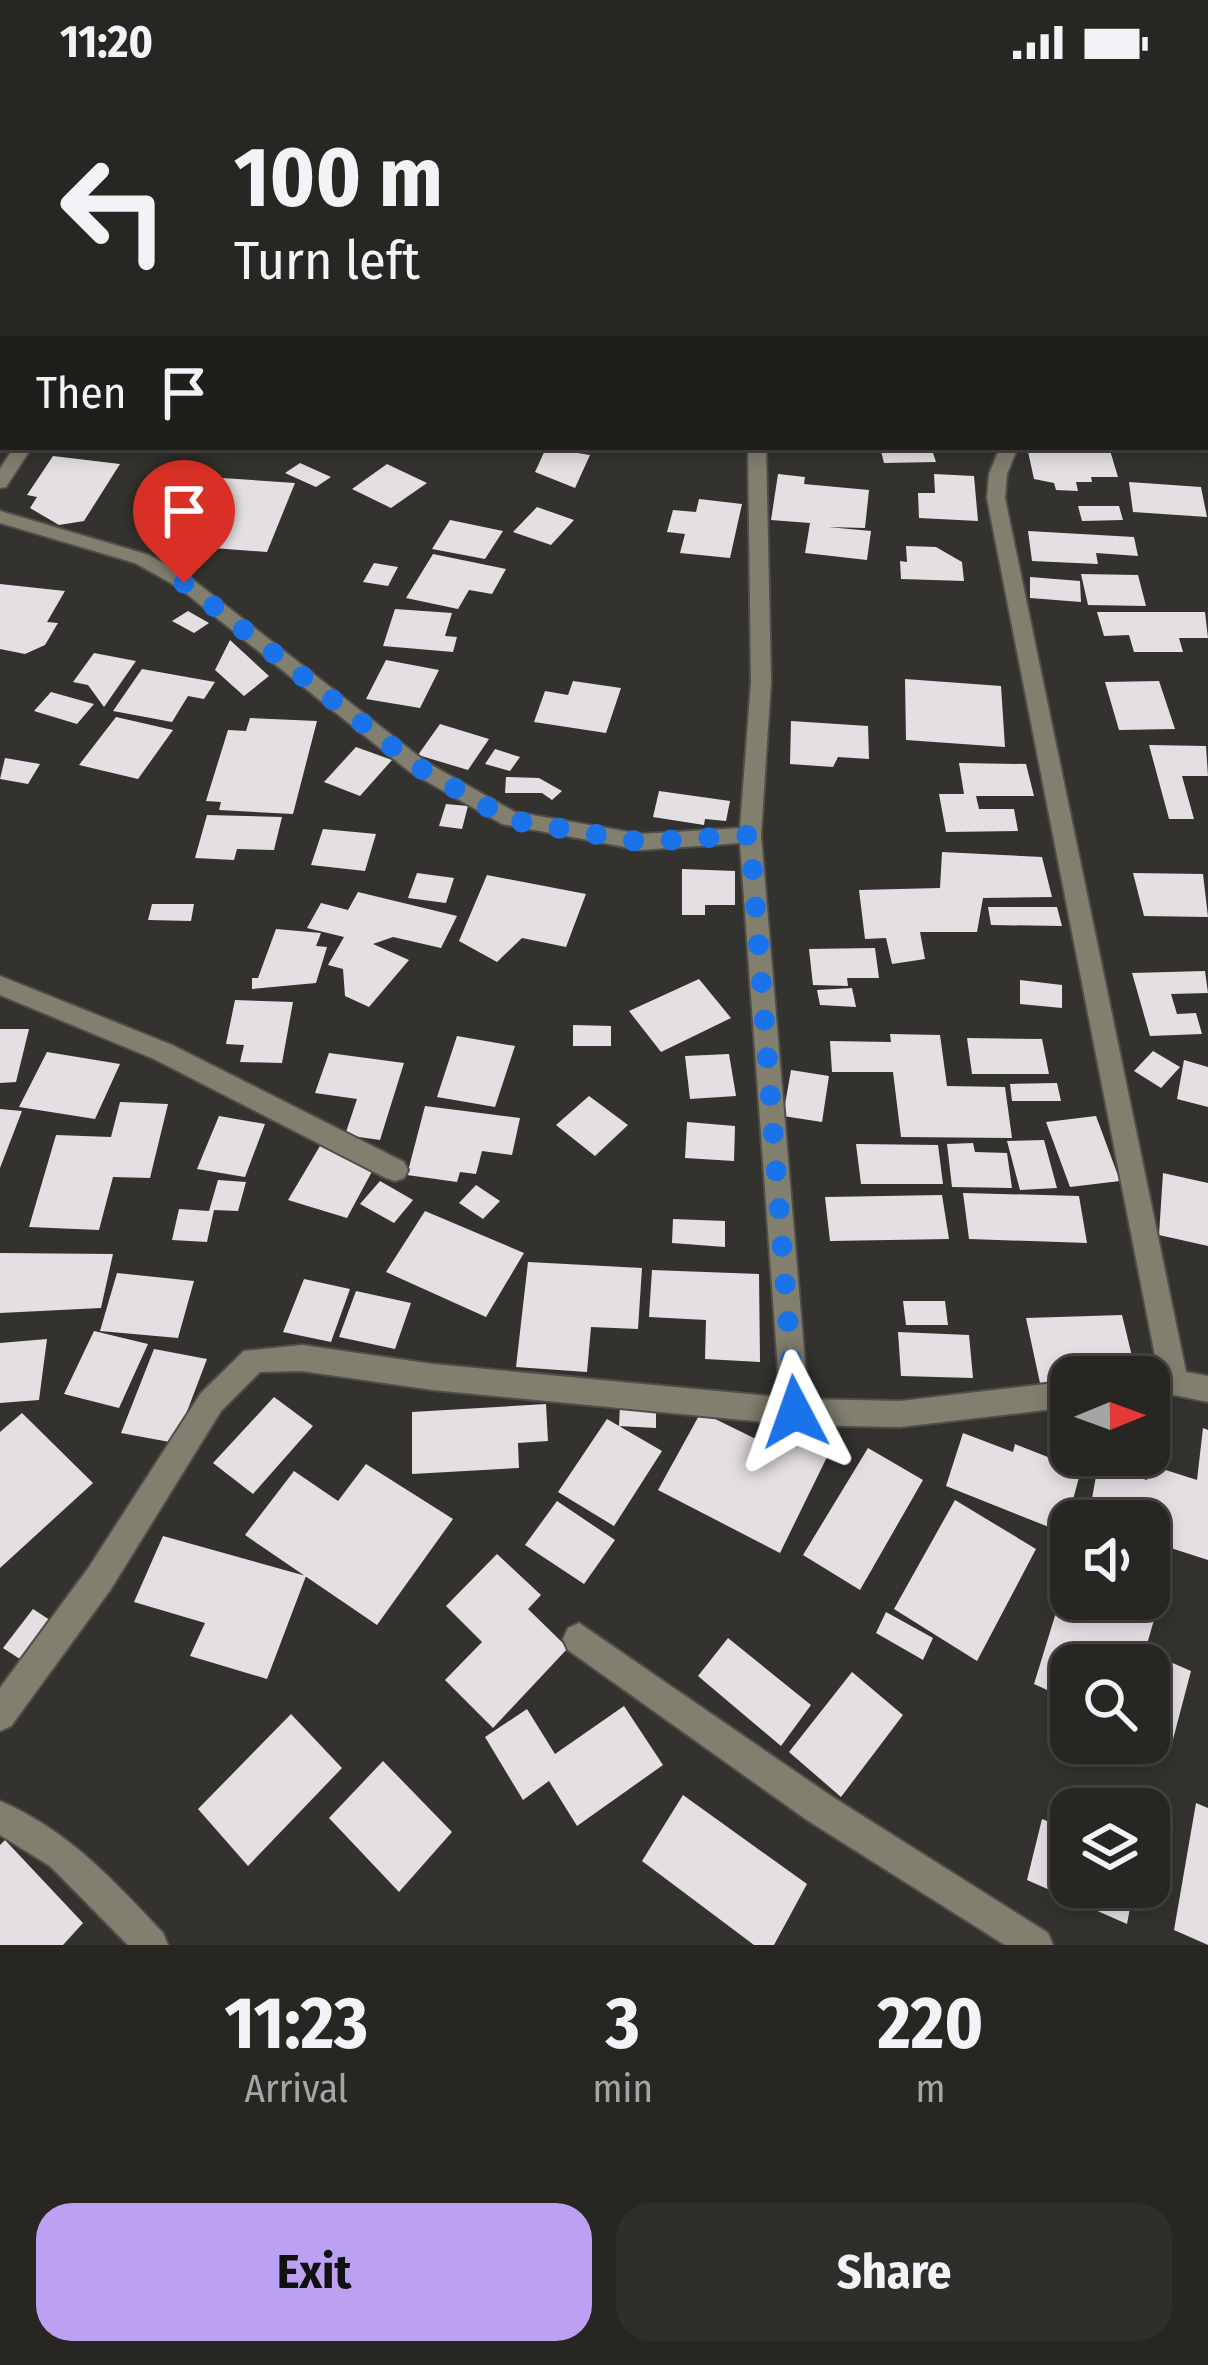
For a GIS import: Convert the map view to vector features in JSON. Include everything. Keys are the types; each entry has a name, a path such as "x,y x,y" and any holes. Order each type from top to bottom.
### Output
{"street":[{"path":"0,483 21,450"},
{"path":"757,450 761,682 750,835 795,1412"},
{"path":"1009,450 998,473 996,498 1157,1356"},
{"path":"0,517 142,559 184,583 418,767 510,820 641,842 750,835"},
{"path":"0,985 163,1052 395,1170"},
{"path":"0,1715 100,1578 211,1402 254,1360 302,1358 434,1377 795,1412 900,1414 1050,1396"},
{"path":"1170,1384 1208,1389"},
{"path":"579,1639 819,1808 1036,1945"},
{"path":"0,1818 15,1823 80,1871 151,1945"}],"building":[{"path":"545,450 590,455 575,488 535,472"},
{"path":"881,450 932,450 936,462 884,463"},
{"path":"1028,450 1110,450 1118,477 1076,482 1078,491 1056,490 1054,483 1034,479"},
{"path":"53,456 120,464 84,521 59,525 30,508 37,497 27,495"},
{"path":"300,463 331,477 316,487 285,473"},
{"path":"387,464 427,483 391,508 352,489"},
{"path":"778,474 805,477 804,484 869,490 865,528 828,527 871,531 867,560 805,553 810,523 771,520"},
{"path":"934,474 974,476 978,521 919,518 918,493 935,493"},
{"path":"192,476 295,483 267,552 160,544"},
{"path":"1129,482 1201,487 1207,517 1133,512"},
{"path":"699,499 742,504 730,558 680,553 685,534 667,532 673,510 696,512"},
{"path":"1078,506 1119,506 1123,520 1082,521"},
{"path":"537,507 574,520 551,545 513,532"},
{"path":"450,520 503,531 485,559 432,549"},
{"path":"1028,531 1134,537 1138,556 1096,553 1098,564 1032,561"},
{"path":"906,546 936,547 962,562 964,581 901,579 900,561 907,562"},
{"path":"433,554 506,569 492,594 469,590 458,609 406,598"},
{"path":"374,563 398,567 388,586 363,582"},
{"path":"1081,574 1138,575 1146,606 1088,605"},
{"path":"1030,577 1080,581 1081,602 1030,598"},
{"path":"0,584 65,591 47,622 58,623 45,645 25,654 0,649"},
{"path":"395,609 452,613 445,636 457,637 453,652 383,646"},
{"path":"188,611 209,623 194,633 172,621"},
{"path":"1097,612 1205,612 1208,638 1179,638 1183,652 1134,652 1129,635 1104,636"},
{"path":"230,640 269,676 244,696 215,670"},
{"path":"94,653 136,661 104,707 88,685 73,682"},
{"path":"386,660 439,670 420,708 366,699"},
{"path":"142,669 215,682 204,699 188,696 172,722 113,711"},
{"path":"905,679 1001,686 1005,747 906,740"},
{"path":"573,681 621,688 606,733 534,722 545,691 568,695"},
{"path":"1159,681 1175,729 1119,730 1105,682"},
{"path":"51,692 94,704 77,724 34,711"},
{"path":"116,717 173,730 138,779 79,765"},
{"path":"250,718 317,721 293,814 219,810 221,802 206,801 228,730 246,731"},
{"path":"791,721 868,726 869,759 838,757 833,767 790,764"},
{"path":"440,724 489,739 468,770 418,755"},
{"path":"1149,745 1206,746 1208,776 1182,776 1194,819 1169,819"},
{"path":"356,747 392,760 360,796 324,782"},
{"path":"495,749 520,757 510,771 485,764"},
{"path":"5,758 40,764 28,784 0,779"},
{"path":"959,763 1026,764 1034,796 976,796 979,809 1014,809 1018,831 946,832 939,794 964,794"},
{"path":"506,777 539,778 562,791 552,800 542,793 505,793"},
{"path":"659,791 730,801 726,821 705,819 704,825 653,817"},
{"path":"446,804 468,806 462,829 439,826"},
{"path":"207,815 282,817 274,850 237,849 234,860 195,858"},
{"path":"323,829 376,834 365,871 311,865"},
{"path":"942,852 1042,857 1052,897 983,898 977,932 920,932 925,959 892,964 886,938 865,939 859,890 940,888"},
{"path":"682,869 735,871 735,905 705,905 705,915 682,915"},
{"path":"417,873 454,878 446,903 408,898"},
{"path":"1133,873 1203,874 1208,917 1144,916"},
{"path":"487,875 586,894 566,947 522,938 497,962 459,941"},
{"path":"358,892 457,916 441,948 393,937 373,944 409,960 369,1007 345,996 343,969 328,965 344,937 307,928 321,903 348,910"},
{"path":"152,904 194,904 191,921 148,920"},
{"path":"988,907 1057,907 1062,926 991,925"},
{"path":"276,929 321,933 316,946 327,947 316,983 252,989 252,978 258,978"},
{"path":"875,948 879,978 847,978 848,986 813,985 809,949"},
{"path":"1205,971 1208,993 1171,994 1177,1014 1196,1013 1202,1034 1150,1036 1132,973"},
{"path":"699,979 731,1018 661,1052 629,1011"},
{"path":"1020,980 1062,985 1062,1008 1020,1004"},
{"path":"852,988 856,1007 820,1005 817,990"},
{"path":"235,1000 293,1002 282,1063 240,1062 244,1045 226,1044"},
{"path":"573,1025 611,1026 611,1046 573,1046"},
{"path":"0,1029 29,1029 16,1082 0,1083"},
{"path":"890,1034 940,1035 947,1086 1005,1087 1012,1138 901,1137 893,1072 832,1072 830,1041 891,1042"},
{"path":"457,1036 515,1046 495,1107 437,1097"},
{"path":"967,1038 1042,1039 1049,1074 972,1074"},
{"path":"1153,1051 1180,1067 1161,1088 1134,1071"},
{"path":"47,1052 120,1064 95,1119 19,1107"},
{"path":"329,1053 404,1063 380,1140 345,1135 357,1099 315,1093"},
{"path":"729,1054 736,1096 690,1099 685,1056"},
{"path":"1184,1060 1208,1067 1208,1107 1177,1099"},
{"path":"791,1070 829,1076 822,1122 783,1116"},
{"path":"1057,1083 1061,1101 1012,1101 1010,1084"},
{"path":"589,1096 628,1125 595,1156 556,1125"},
{"path":"120,1102 168,1104 150,1178 113,1177 99,1230 29,1227 56,1135 111,1137"},
{"path":"425,1106 520,1118 512,1155 482,1151 476,1174 460,1172 457,1182 407,1175"},
{"path":"0,1109 22,1111 0,1168"},
{"path":"219,1116 265,1124 245,1177 197,1169"},
{"path":"1096,1116 1120,1181 1070,1187 1046,1122"},
{"path":"687,1122 735,1126 734,1161 685,1158"},
{"path":"1044,1140 1057,1188 1020,1190 1007,1141"},
{"path":"973,1143 975,1152 1007,1153 1012,1188 952,1187 947,1144"},
{"path":"856,1144 938,1145 943,1184 861,1184"},
{"path":"320,1146 376,1164 347,1218 288,1200"},
{"path":"1163,1173 1208,1183 1208,1246 1159,1235"},
{"path":"218,1180 246,1182 238,1211 214,1210 207,1242 172,1240 179,1209 209,1211"},
{"path":"380,1181 413,1200 394,1223 360,1204"},
{"path":"476,1185 500,1201 483,1219 459,1203"},
{"path":"963,1193 1079,1196 1087,1243 969,1239"},
{"path":"942,1195 949,1239 830,1241 825,1197"},
{"path":"425,1211 524,1253 486,1317 386,1272"},
{"path":"673,1219 725,1221 725,1247 672,1243"},
{"path":"0,1253 113,1254 101,1308 0,1313"},
{"path":"528,1262 642,1268 638,1329 591,1327 587,1372 516,1367"},
{"path":"652,1270 759,1274 760,1362 705,1359 706,1320 649,1317"},
{"path":"117,1273 194,1281 178,1338 100,1331"},
{"path":"304,1279 350,1289 331,1342 283,1332"},
{"path":"356,1291 411,1303 395,1349 339,1337"},
{"path":"903,1301 945,1301 948,1325 906,1325"},
{"path":"1122,1315 1132,1356 1050,1356 1050,1383 1040,1383 1026,1318"},
{"path":"94,1331 148,1344 119,1408 64,1394"},
{"path":"898,1332 969,1335 973,1378 901,1376"},
{"path":"47,1339 39,1400 0,1403 0,1343"},
{"path":"154,1349 207,1359 175,1443 121,1433"},
{"path":"274,1397 313,1426 253,1494 213,1463"},
{"path":"546,1404 548,1441 518,1443 519,1468 412,1474 412,1412"},
{"path":"620,1405 656,1407 656,1428 619,1426"},
{"path":"701,1412 778,1450 786,1434 828,1455 780,1553 658,1490"},
{"path":"22,1413 93,1483 0,1568 0,1432"},
{"path":"607,1419 662,1451 614,1526 558,1492"},
{"path":"1203,1428 1208,1430 1208,1560 1170,1548 1170,1500 1092,1500 1096,1476 1147,1480 1148,1476 1170,1476 1170,1471 1197,1480"},
{"path":"963,1433 1013,1452 1015,1444 1050,1458 1050,1476 1079,1476 1073,1500 1050,1500 1050,1527 946,1486"},
{"path":"868,1448 923,1480 860,1590 803,1555"},
{"path":"366,1464 453,1519 377,1625 245,1535 294,1471 338,1501"},
{"path":"955,1500 1036,1549 977,1661 894,1609"},
{"path":"557,1501 615,1540 584,1584 525,1545"},
{"path":"163,1536 306,1576 267,1679 190,1656 205,1623 134,1602"},
{"path":"497,1554 541,1595 528,1609 568,1648 493,1728 445,1680 482,1642 446,1606"},
{"path":"33,1609 62,1628 32,1667 3,1648"},
{"path":"886,1612 933,1638 923,1660 876,1633"},
{"path":"1054,1620 1154,1620 1147,1644 1050,1644 1050,1691 1034,1684"},
{"path":"728,1638 811,1705 781,1746 698,1676"},
{"path":"1170,1662 1191,1671 1170,1747"},
{"path":"852,1672 903,1715 841,1797 789,1752"},
{"path":"624,1706 663,1765 577,1826 549,1781 523,1800 485,1737 527,1709 555,1754"},
{"path":"291,1714 342,1768 248,1866 198,1809"},
{"path":"383,1761 452,1832 399,1892 329,1818"},
{"path":"683,1795 807,1884 774,1945 754,1945 642,1861"},
{"path":"1196,1803 1208,1808 1208,1945 1174,1930"},
{"path":"1042,1819 1050,1822 1050,1890 1027,1880"},
{"path":"5,1840 83,1923 63,1945 0,1945 0,1845"},
{"path":"1091,1908 1130,1908 1127,1924"}],"route":[{"path":"184,583 418,767 510,820 641,842 750,835 795,1412"}]}
